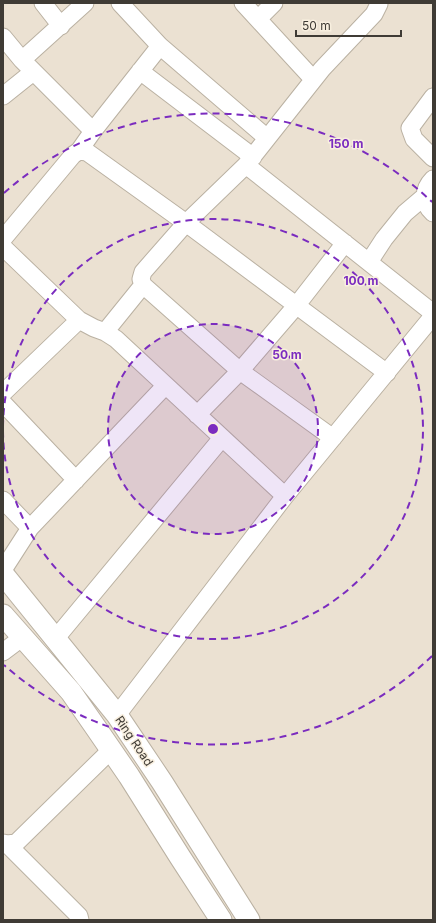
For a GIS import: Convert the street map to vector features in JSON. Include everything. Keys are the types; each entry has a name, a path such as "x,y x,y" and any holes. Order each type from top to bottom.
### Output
{"main road":[{"name":"Ring Road","path":"3,574 117,715 162,782 249,920"},
{"name":"Ring Road","path":"3,615 71,692 129,776 221,920"}],"street":[{"path":"43,3 61,26"},
{"path":"22,60 85,3"},
{"path":"120,3 160,46 267,138"},
{"path":"243,3 313,79"},
{"path":"258,19 274,3"},
{"path":"333,438 240,371 143,286 141,279 143,272 186,223 249,161 313,79 374,14 379,3"},
{"path":"3,37 22,60 93,131"},
{"path":"3,239 73,155 79,151 160,46"},
{"path":"140,71 345,243 433,313"},
{"path":"3,96 34,72"},
{"path":"433,97 410,128 414,139 433,158"},
{"path":"79,151 87,152 186,223 387,373"},
{"path":"433,179 428,184 425,196 428,208 433,213"},
{"path":"369,262 384,239 405,213 425,196"},
{"path":"197,415 240,371 296,306 345,243"},
{"path":"3,247 79,320 105,332 116,339 165,386 286,496"},
{"path":"105,332 143,286"},
{"path":"117,715 286,496 433,316"},
{"path":"3,393 79,320"},
{"path":"3,570 30,528 165,386"},
{"path":"3,403 76,480"},
{"path":"56,638 222,438"},
{"path":"3,500 30,528"},
{"path":"3,652 23,637"},
{"path":"80,920 79,916 7,840 111,750"}]}
